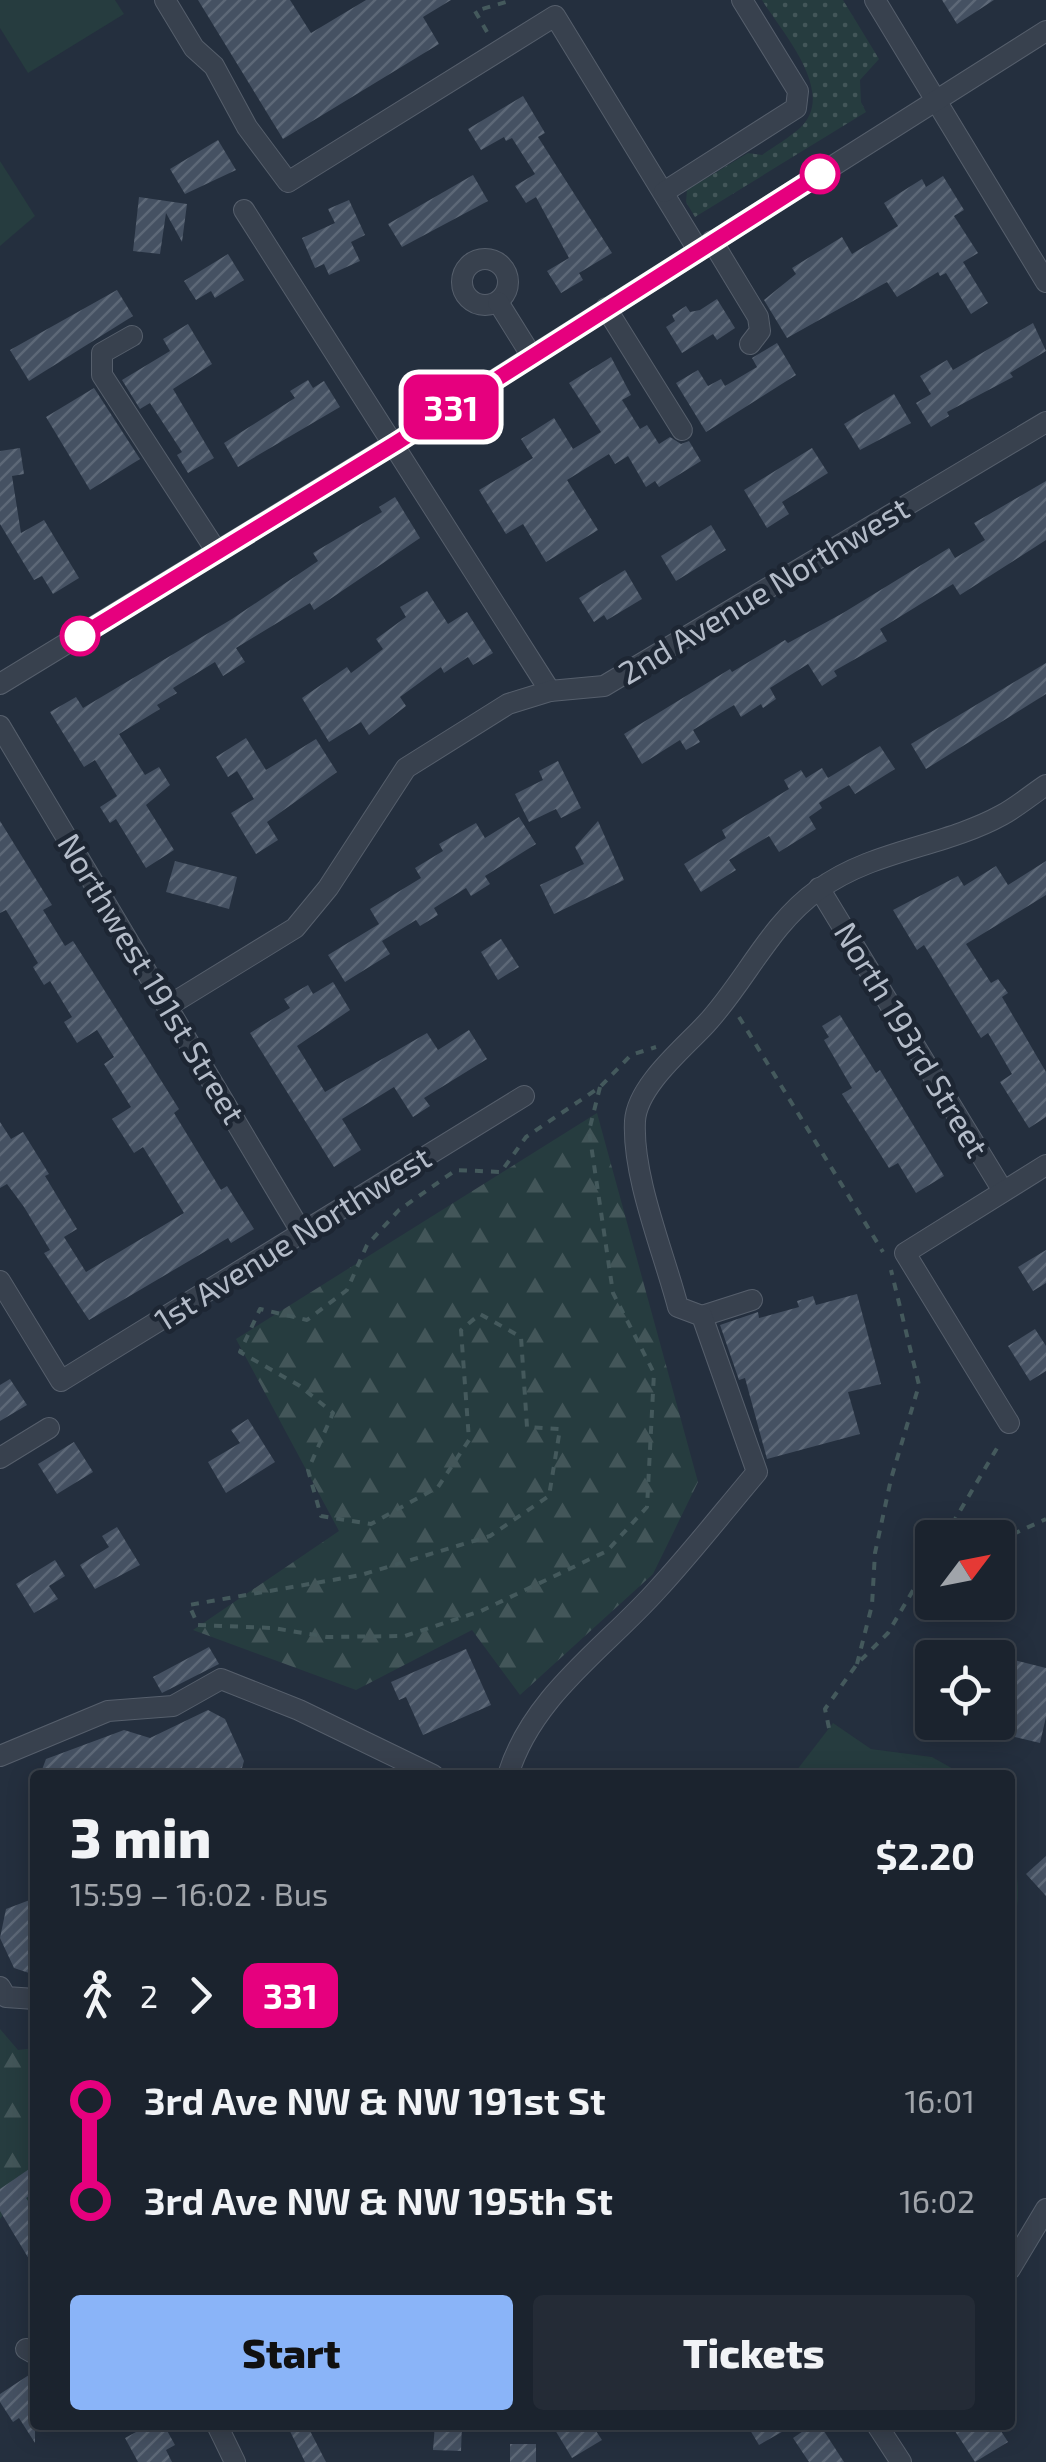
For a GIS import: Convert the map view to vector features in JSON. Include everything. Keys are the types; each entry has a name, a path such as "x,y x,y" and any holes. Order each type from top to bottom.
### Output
{"street":[{"path":"165,0 194,48 214,66 247,127 288,182 552,8 664,192 758,318 760,331 750,344"},
{"path":"664,192 796,108 798,91 742,0"},
{"path":"875,0 1046,282"},
{"path":"0,684 396,443 1046,31"},
{"path":"244,210 396,443 550,691"},
{"path":"498,302 531,354"},
{"path":"606,308 682,430"},
{"path":"132,336 102,353 102,375 217,552"},
{"name":"2nd Avenue Northwest","path":"168,1006 295,928 328,888 406,768 508,704 550,691 604,686 1046,422"},
{"name":"Northwest 191st Street","path":"0,726 302,1234"},
{"path":"752,1300 702,1316 678,1307 642,1174 635,1118 651,1086 728,1000 774,930 819,888 894,852 1000,817 1046,785"},
{"name":"North 193rd Street","path":"819,888 1003,1191"},
{"name":"1st Avenue Northwest","path":"0,1281 61,1381 524,1096"},
{"path":"1005,1433 897,1257 1046,1165"},
{"path":"510,1770 517,1745 562,1684 656,1592 757,1472 702,1316"},
{"path":"0,1458 49,1428"},
{"path":"0,1756 108,1711 173,1706 222,1679 300,1710 423,1770"},
{"path":"0,1987 6,1997 30,1999"},
{"path":"1015,2261 1046,2209"},
{"path":"219,2430 234,2462"},
{"path":"886,2430 901,2462"}],"path":[{"path":"490,36 475,11 514,0"},
{"path":"728,1000 897,1257 909,1294"},
{"path":"600,1087 588,1131 612,1292 654,1372 647,1508 607,1551 481,1611 405,1636 327,1637 273,1628 198,1625 189,1605 380,1570 490,1536 550,1496 560,1428 527,1427 521,1337 480,1314 461,1330 469,1440 438,1487 372,1524 321,1516 308,1470 333,1414 300,1386 240,1352 260,1309 307,1320 348,1290 367,1245 399,1210 456,1170 502,1172 526,1138 600,1087 631,1055 673,1041 681,1049"},
{"path":"857,1664 872,1604 875,1553 918,1385 897,1257"},
{"path":"954,1520 1005,1433"},
{"path":"1015,1533 1046,1519"},
{"path":"829,1728 825,1709 857,1664 888,1634 915,1588"}],"green space":[{"path":"0,0 115,0 124,14 28,73 0,28"},
{"path":"762,0 843,0 879,59 860,80 861,102 866,112 695,217 686,202 687,190 748,153 762,155 801,127 810,113 813,97 802,62"},
{"path":"0,161 35,216 0,246"},
{"path":"597,1113 698,1482 653,1574 520,1695 472,1630 356,1690 193,1630 339,1531 236,1339"},
{"path":"833,1723 871,1749 932,1757 955,1770 797,1770"},
{"path":"1015,1866 1018,1889 1015,1915"},
{"path":"0,2029 18,2050 30,2049 30,2210 4,2213 0,2219"}],"building":[{"path":"198,0 290,0 311,33 366,0 451,0 423,17 439,44 283,139"},
{"path":"942,0 994,0 957,24"},
{"path":"523,96 545,133 538,137 612,253 579,273 583,280 561,293 547,271 569,258 536,197 526,203 515,186 535,174 512,138 506,141 504,137 481,150 468,129"},
{"path":"218,140 236,170 185,194 170,169"},
{"path":"473,175 488,201 402,247 388,224"},
{"path":"943,176 964,210 954,216 978,253 963,262 988,303 971,314 946,273 940,276 938,272 897,297 887,282 787,338 764,300 796,274 792,268 842,237 852,254 898,226 884,203 922,179 926,187"},
{"path":"139,197 187,204 182,242 166,213 160,254 133,251"},
{"path":"349,200 365,235 351,242 360,261 329,275 324,264 315,268 302,238 335,223 328,209"},
{"path":"228,254 244,280 215,298 211,291 196,300 184,281"},
{"path":"117,290 133,316 29,381 10,350"},
{"path":"717,299 735,328 717,340 713,334 682,353 666,327 675,321 672,315 686,306 690,312 700,310"},
{"path":"1033,323 1046,351 1010,373 1013,377 947,412 949,416 931,427 916,403 931,394 920,376 947,360 953,370"},
{"path":"188,324 212,364 173,389 214,458 188,473 177,455 182,452 150,403 140,409 122,380 170,351 163,339"},
{"path":"777,343 796,375 706,432 676,383 698,370 708,386 721,379 725,386 757,367 752,358"},
{"path":"611,357 631,395 622,400 640,429 647,425 659,444 670,437 681,444 689,441 701,461 659,487 655,481 646,487 628,456 615,464 609,454 567,480 598,530 546,562 523,524 506,534 479,490 533,458 521,439 554,418 573,449 601,432 569,383"},
{"path":"308,380 313,388 324,381 340,407 238,467 224,443 295,398 290,391"},
{"path":"94,388 140,459 90,490 46,417"},
{"path":"894,394 911,423 860,450 844,424"},
{"path":"20,448 24,474 12,476 21,533 44,520 79,578 53,594 42,576 34,580 0,524 0,451"},
{"path":"812,448 828,473 782,502 789,514 767,528 744,490"},
{"path":"1046,481 1046,540 960,595 953,584 880,629 887,641 834,671 837,676 822,686 808,664 770,688 776,699 763,708 761,704 741,717 734,705 693,730 700,742 686,750 680,740 642,764 624,734 730,669 732,672 785,640 788,643 843,613 949,548 955,558 985,540 974,523"},
{"path":"395,497 420,538 314,610 310,603 236,648 245,662 223,676 215,662 173,688 177,693 157,705 160,709 119,734 145,775 159,767 170,785 146,805 174,850 146,868 116,819 110,823 100,807 117,796 95,760 84,767 50,712 76,697 83,708 232,619 318,561 313,553 382,512 379,507"},
{"path":"711,525 726,550 676,581 661,556"},
{"path":"625,570 642,599 607,620 604,615 594,622 579,598"},
{"path":"427,591 448,624 467,612 493,653 473,665 468,657 444,673 441,667 400,697 406,706 369,735 361,722 329,742 302,698 347,667 351,673 383,649 376,639 406,617 400,607"},
{"path":"1046,663 1046,694 926,769 911,744"},
{"path":"246,738 266,770 316,739 337,772 267,822 278,840 256,854 231,813 254,799 237,771 228,777 216,757"},
{"path":"880,746 895,769 855,794 849,785 819,803 822,808 809,817 816,829 779,852 769,836 729,860 736,870 701,892 684,864 726,838 722,830 789,789 784,780 801,770 806,778 822,768 828,778"},
{"path":"558,761 581,808 561,818 556,809 529,822 515,794 543,780 539,771"},
{"path":"519,817 536,844 485,876 490,884 471,896 466,888 434,908 438,915 420,926 416,920 382,941 390,954 345,982 328,955 379,924 370,909 421,878 415,868 443,851 439,844 476,823 485,838"},
{"path":"0,821 52,905 43,910 65,946 73,941 179,1109 174,1113 221,1190 227,1186 254,1229 231,1243 228,1238 89,1320 44,1253 50,1250 24,1207 7,1184 0,1188 0,1122 11,1139 23,1132 49,1174 45,1176 77,1229 64,1237 86,1272 184,1213 143,1147 134,1153 112,1119 131,1107 104,1064 114,1057 97,1030 77,1043 64,1022 72,1017 50,981 44,985 33,967 38,963 6,910 0,913"},
{"path":"598,821 624,880 554,914 540,885 584,864 575,847"},
{"path":"175,861 237,877 229,909 166,892"},
{"path":"1046,861 1046,895 966,944 991,983 998,979 1008,993 1002,997 1046,1072 1046,1117 1029,1128 1000,1082 1012,1074 988,1033 981,1038 924,945 917,950 893,910 958,876 964,886 996,866 1008,885"},
{"path":"501,939 519,967 498,980 481,952"},
{"path":"333,982 350,1010 297,1046 325,1092 427,1033 438,1050 469,1030 487,1059 424,1098 430,1106 413,1117 394,1087 342,1119 361,1150 334,1167 250,1033 290,1008 284,999 308,985 313,994"},
{"path":"840,1015 876,1073 880,1070 944,1176 916,1193 898,1163 889,1168 842,1094 852,1088 824,1040 829,1037 822,1026"},
{"path":"1046,1250 1046,1283 1033,1291 1018,1267"},
{"path":"857,1294 881,1384 848,1392 860,1434 767,1459 745,1378 739,1380 720,1325 758,1312 759,1318 799,1307 797,1301 813,1296 816,1305"},
{"path":"1035,1329 1046,1346 1046,1371 1030,1381 1008,1346"},
{"path":"10,1379 27,1405 0,1421 0,1385"},
{"path":"248,1419 275,1462 226,1493 208,1462 240,1443 231,1430"},
{"path":"74,1442 93,1472 57,1494 38,1464"},
{"path":"117,1527 140,1565 95,1589 80,1565 109,1547 102,1536"},
{"path":"55,1560 65,1576 49,1586 58,1599 34,1613 16,1584"},
{"path":"209,1647 219,1664 162,1693 153,1677"},
{"path":"466,1649 491,1705 423,1735 406,1697 399,1700 391,1682"},
{"path":"1015,1660 1046,1668 1046,1717 1040,1743 1015,1737"},
{"path":"208,1710 225,1719 244,1761 241,1770 42,1770 46,1759 124,1730 150,1738"},
{"path":"1046,1856 1046,1896 1026,1874"},
{"path":"30,1900 30,1973 14,1968 0,1938 6,1909"},
{"path":"30,2168 30,2195 26,2198 30,2204 30,2261 0,2211 0,2189"},
{"path":"30,2374 30,2430 35,2430 35,2443 19,2418 13,2422 0,2402 0,2394"},
{"path":"140,2430 167,2430 175,2445 166,2450 172,2462 138,2462 125,2438"},
{"path":"289,2430 310,2430 326,2462 305,2462"},
{"path":"435,2430 462,2430 461,2451 433,2450"},
{"path":"555,2430 595,2430 602,2440 572,2458"},
{"path":"750,2430 785,2430 759,2445"},
{"path":"805,2430 823,2430 844,2462 809,2462 793,2438"},
{"path":"954,2430 1000,2430 1008,2442 975,2462"},
{"path":"510,2444 536,2444 536,2462 510,2462"}],"bus line":[{"name":"331","path":"80,636 396,443 820,174"}]}
